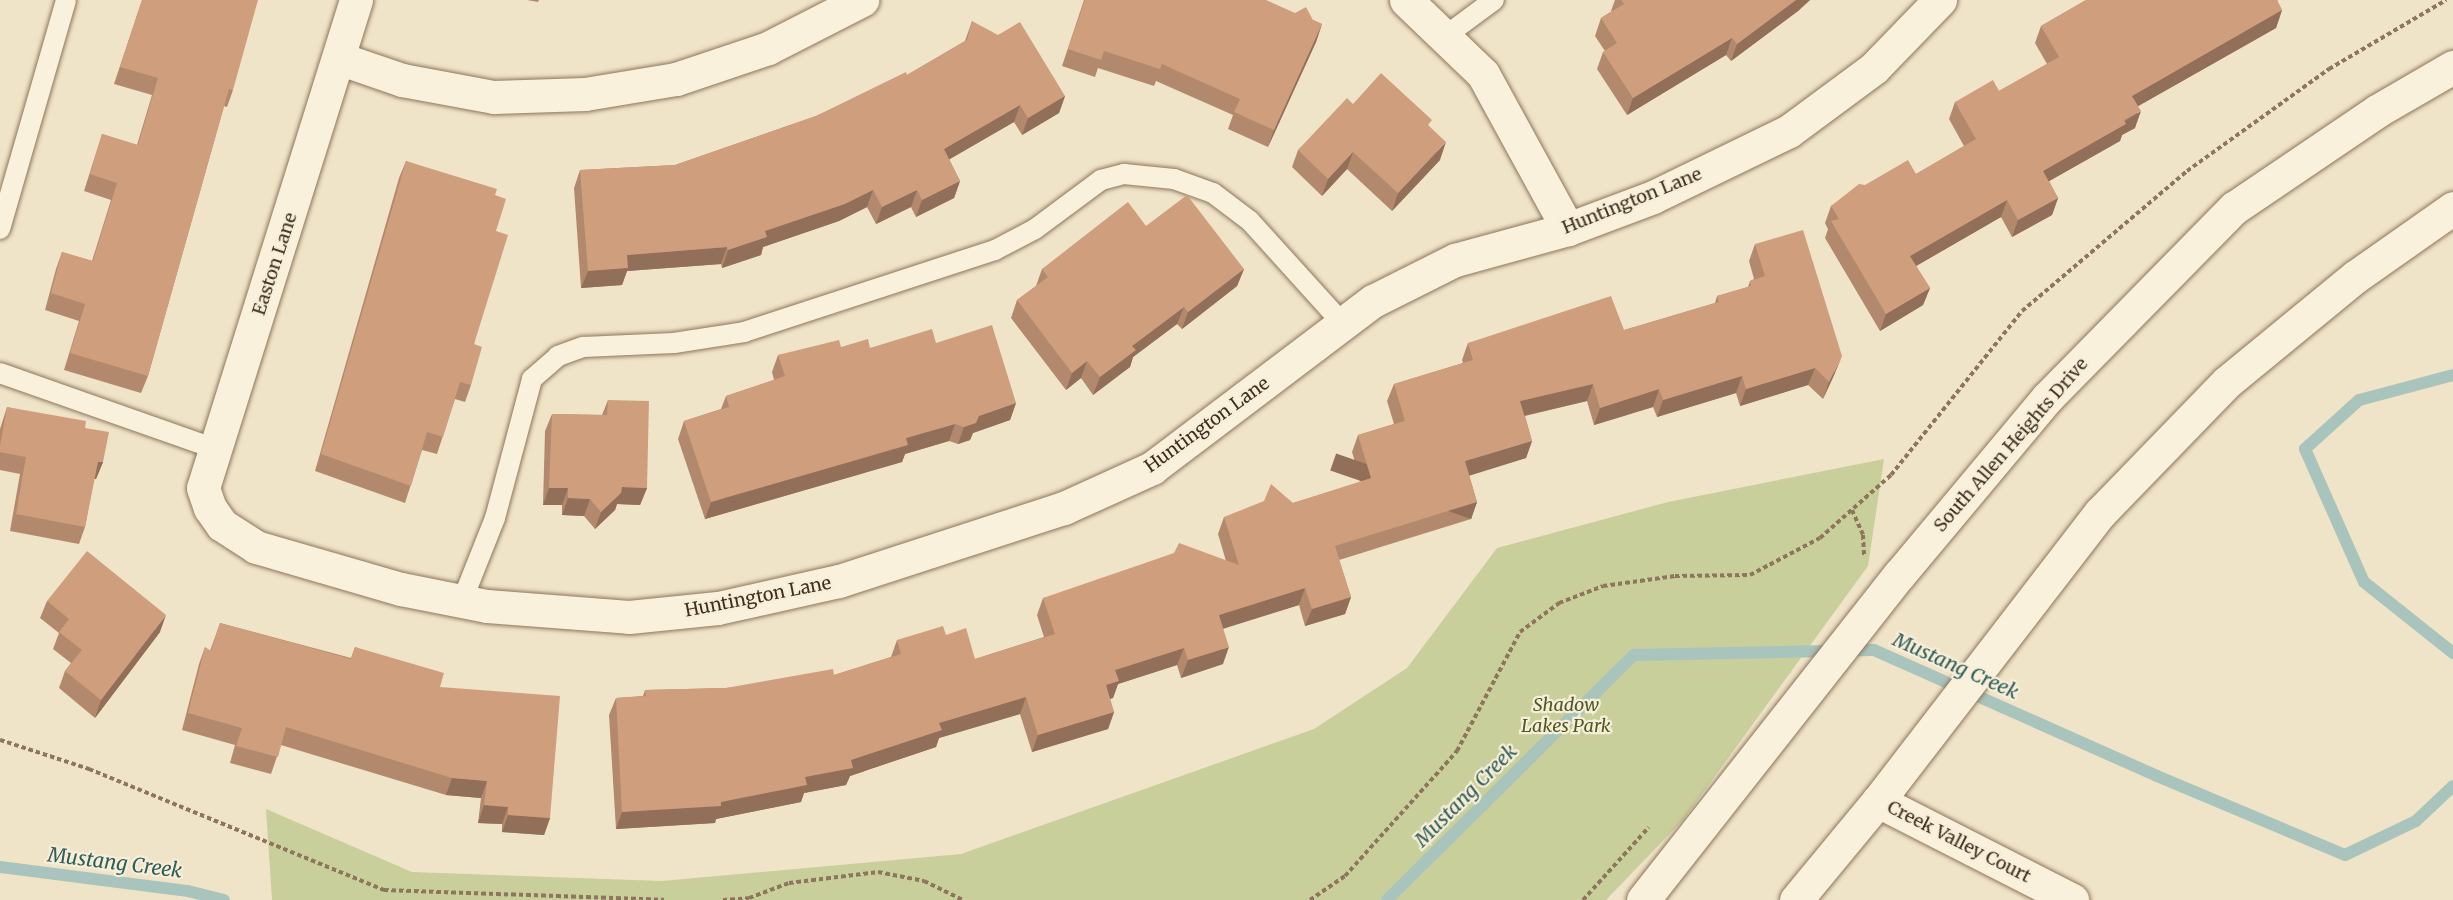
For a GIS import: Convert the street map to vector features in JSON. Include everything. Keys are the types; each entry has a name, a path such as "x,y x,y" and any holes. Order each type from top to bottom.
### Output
{"street":[{"name":"Easton Lane","path":"222,525 203,488 341,59 356,0"},
{"path":"341,59 402,80 494,97 585,94 676,79 768,48 862,0"},
{"path":"1406,0 1483,74 1568,229"},
{"name":"Huntington Lane","path":"222,525 256,547 401,589 462,601 629,617 718,608 839,581 1064,508 1152,468 1372,301 1455,260 1568,229 1653,197 1789,131 1874,68 1940,0"},
{"name":"South Allen Heights Drive","path":"1643,900 1899,575 2047,398 2234,208 2377,111 2453,68"},
{"path":"1796,900 1878,801 2015,620 2100,513 2227,382 2355,277 2453,208"},
{"name":"Creek Valley Court","path":"1878,801 2072,900"}],"lane":[{"path":"0,229 66,0"},
{"path":"1444,37 1494,0"},
{"path":"462,601 495,518 532,379 558,356 583,347 674,343 744,332 995,250 1035,229 1101,180 1124,174 1174,179 1213,193 1250,221 1343,324"},
{"path":"0,373 216,449"}],"path":[{"path":"1310,900 1345,876 1457,751 1520,632 1559,603 1603,586 1675,576 1750,575 1820,538 1891,475 2031,304 2187,171 2330,69 2445,0"},
{"path":"1851,510 1863,535 1865,556 1861,566"},
{"path":"0,740 89,769 384,890 664,900"},
{"path":"723,900 749,898 789,883 878,872 924,881 963,900"}],"green space":[{"name":"Shadow Lakes Park","path":"1884,459 1868,566 1683,820 1606,900 272,900 266,809 412,872 662,881 961,854 1314,729 1407,668 1497,548 1668,502"}],"building":[{"path":"142,0 258,0 233,90 229,89 148,376 70,353 85,304 51,293 62,252 93,261 117,183 90,174 102,134 138,145 158,78 120,67"},
{"path":"1085,0 1266,0 1295,13 1306,7 1313,20 1322,24 1274,130 1234,112 1240,99 1162,64 1160,69 1104,51 1101,60 1068,49"},
{"path":"1621,0 1796,0 1737,44 1732,38 1633,98 1603,52 1617,43 1601,18 1624,4"},
{"path":"2086,0 2277,0 2282,10 2132,96 2141,111 2124,120 2126,124 2043,171 2058,198 2018,220 2007,200 1910,256 1930,288 1886,314 1831,221 1839,219 1831,206 1859,184 1865,185 1908,160 1916,174 1976,139 1955,102 1993,80 1999,91 2059,57 2041,26"},
{"path":"972,21 998,35 1020,22 1065,96 1028,118 1020,105 944,149 960,181 922,200 917,190 882,207 873,190 845,204 765,231 767,237 728,250 727,247 627,255 628,268 588,271 580,170 675,165 816,116 906,72 907,75 967,40"},
{"path":"1381,73 1432,120 1428,125 1446,142 1398,193 1353,152 1328,179 1298,150 1347,98 1353,104"},
{"path":"406,161 497,189 495,195 506,199 496,231 508,235 474,344 482,347 471,385 460,382 443,437 427,432 411,486 321,454"},
{"path":"1187,195 1244,269 1188,312 1184,307 1132,346 1136,350 1100,377 1087,361 1072,373 1017,300 1048,277 1042,269 1128,202 1146,226"},
{"path":"1803,230 1842,356 1829,382 1815,368 1746,389 1742,376 1663,400 1659,389 1600,408 1593,384 1520,401 1532,441 1465,461 1477,502 1335,546 1351,597 1312,609 1305,588 1219,615 1229,647 1188,660 1184,648 1115,670 1119,681 1106,685 1114,712 1038,735 1026,697 939,723 942,730 851,760 853,768 805,777 807,785 721,802 721,806 622,812 616,698 646,696 645,690 726,688 833,669 834,675 901,654 897,640 943,626 946,635 966,628 975,659 1055,634 1043,598 1174,553 1179,543 1239,565 1224,517 1264,501 1271,484 1293,503 1371,478 1358,435 1405,421 1394,384 1473,360 1468,343 1611,296 1624,330 1719,302 1717,296 1751,286 1750,281 1765,276 1755,244"},
{"path":"992,325 1016,403 979,416 976,423 964,427 955,424 906,438 908,445 711,502 684,421 729,407 726,396 785,376 778,355 839,340 841,347 868,339 870,348 932,329 936,343"},
{"path":"608,400 649,401 647,488 622,487 621,493 601,512 590,499 568,498 568,488 549,488 552,414 607,415"},
{"path":"7,407 86,421 85,428 109,432 103,462 98,462 85,527 16,514 26,457 0,452"},
{"path":"87,551 166,615 101,700 65,671 82,650 59,632 69,619 47,601"},
{"path":"220,623 351,659 355,647 444,673 440,687 560,696 550,818 508,815 508,807 484,805 487,781 452,778 286,727 278,757 236,746 242,728 188,713 205,647 211,651"}],"waterway":[{"name":"Mustang Creek","path":"2453,375 2359,400 2305,449 2364,582 2453,653"},
{"name":"Mustang Creek","path":"1387,900 1634,655 1874,650 2157,776 2345,855 2416,821 2453,786"},
{"name":"Mustang Creek","path":"0,867 188,891 224,900"}]}
